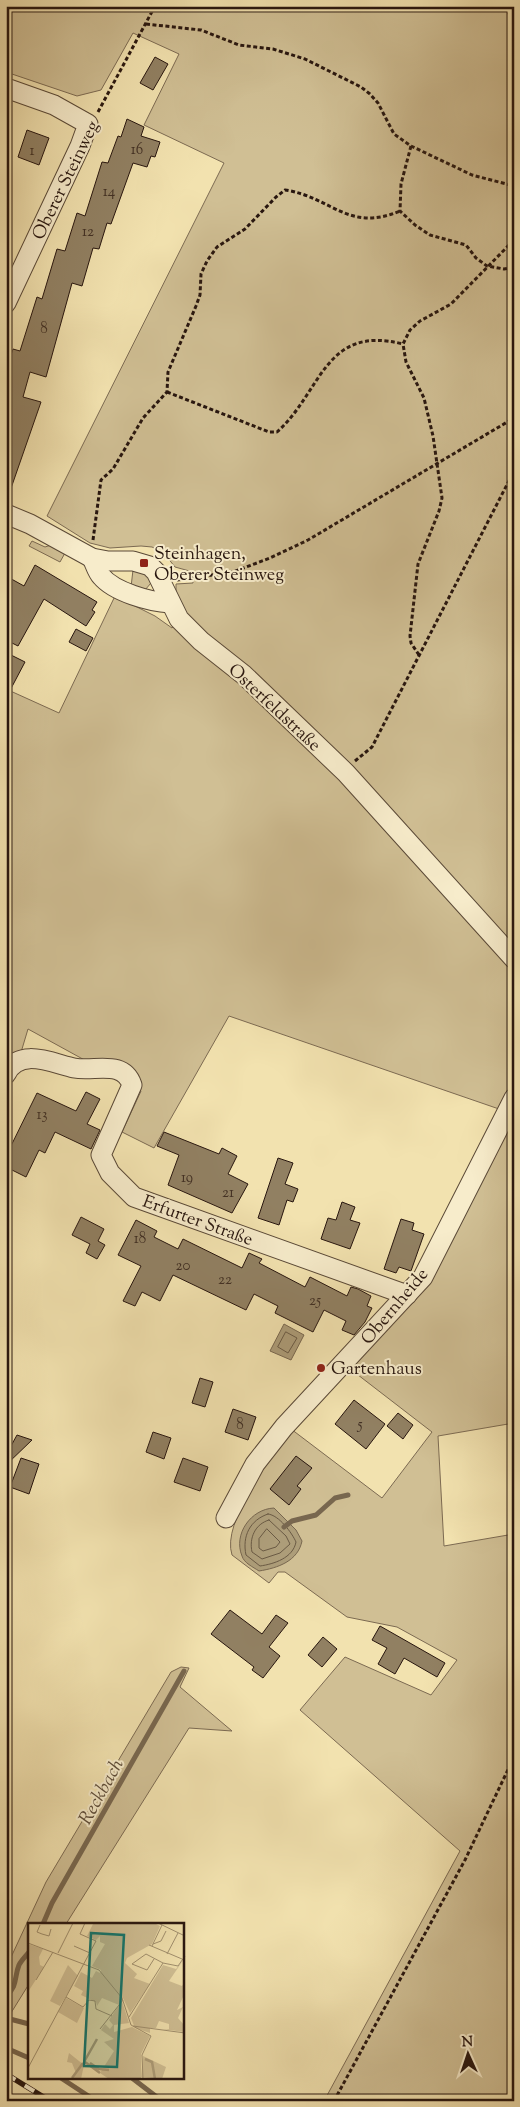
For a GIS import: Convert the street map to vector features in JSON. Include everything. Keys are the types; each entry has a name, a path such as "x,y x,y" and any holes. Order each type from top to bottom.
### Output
{"street":[{"path":"6,88 54,105 88,124"},
{"name":"Oberer Steinweg","path":"6,303 80,146 88,124"},
{"name":"Osterfeldstraße","path":"6,514 30,524 92,558 144,563 150,566 161,581 170,603 185,625 244,675 346,773 514,959"},
{"path":"92,558 101,577 122,590 153,602 170,603"},
{"name":"Erfurter Straße","path":"6,1074 18,1062 35,1059 75,1068 114,1068 129,1076 132,1084 101,1155 110,1173 134,1197 407,1295"},
{"name":"Obernheide","path":"226,1518 255,1464 284,1428 423,1277 514,1098"}],"path":[{"name":"Oberer Steinweg","path":"88,124 102,106 155,6"},
{"path":"506,6 514,30"},
{"path":"146,24 201,30 240,46 279,50 305,59 361,87 370,94 378,103 394,134 410,146 472,175 514,186"},
{"path":"400,211 402,184 410,146"},
{"path":"92,558 92,531 101,480 113,469 144,418 167,392 168,372 200,295 201,274 206,261 216,247 253,222 285,190 303,193 350,217 385,217 400,211"},
{"path":"400,211 415,225 430,234 466,245 476,258 487,266 504,269 514,267"},
{"path":"419,655 411,643 412,607 418,564 441,505 442,491 424,398 406,362 403,344 410,330 420,321 451,304 514,240"},
{"path":"167,392 269,432 277,432 330,361 352,344 370,339 403,344"},
{"path":"161,581 233,572 270,558 308,540 514,418"},
{"path":"372,747 514,471"},
{"path":"334,2101 465,1860 514,1757"}],"shaded area":[{"path":"6,6 514,6 514,1080 499,1109 229,1016 154,1148 122,1132 141,1091 28,1029 19,1059 6,1052 6,689 59,713 115,596 155,616 172,628 185,611 176,595 176,584 193,583 193,572 175,567 163,552 152,547 110,548 90,543 47,516 224,163 144,125 179,54 133,33 101,90 77,96 6,72"},
{"path":"32,541 45,547 51,545 65,553 60,562 29,546"},
{"path":"133,570 144,572 150,579 151,583 145,590 131,587"},
{"path":"514,1113 514,1423 438,1436 444,1546 514,1534 514,2101 324,2101 460,1851 300,1710 345,1657 431,1695 457,1660 397,1627 347,1617 285,1572 278,1572 269,1583 232,1555 231,1541 234,1525 251,1489 291,1429 382,1498 432,1432 349,1368 431,1281"},
{"path":"181,1667 189,1668 180,1687 232,1731 189,1728 67,1923 28,1923 28,1986 6,2021 6,1968 46,1882 171,1672"}],"water":[{"path":"284,1324 304,1335 291,1360 270,1351"},
{"path":"274,1508 296,1530 302,1541 300,1548 292,1558 273,1568 259,1571 249,1565 243,1558 240,1539 242,1531 251,1518 266,1509"}],"building":[{"path":"155,57 168,64 153,90 140,83"},
{"path":"127,119 144,127 141,136 160,142 155,157 151,156 147,167 133,163 111,224 107,223 99,249 93,248 82,286 72,283 46,377 30,372 23,397 41,402 9,494 6,494 6,370 13,349 20,351 37,297 42,299 57,249 65,251 77,213 85,216 102,162 108,163 118,136 121,137"},
{"path":"27,130 49,138 39,165 18,157"},
{"path":"35,565 97,602 92,610 95,612 86,626 44,599 18,646 6,640 6,576 24,586"},
{"path":"76,629 93,638 86,651 69,642"},
{"path":"11,655 25,662 6,698 6,663"},
{"path":"86,1092 100,1099 87,1124 100,1130 91,1149 55,1132 45,1153 39,1150 26,1177 6,1167 6,1156 37,1093 76,1111"},
{"path":"164,1132 219,1154 222,1148 237,1156 228,1174 248,1184 232,1213 168,1185 179,1155 157,1146"},
{"path":"278,1158 293,1163 285,1184 298,1189 293,1202 287,1200 279,1225 258,1218"},
{"path":"342,1202 355,1207 350,1220 360,1223 350,1249 321,1239 328,1218 336,1220"},
{"path":"81,1217 104,1229 98,1241 105,1245 97,1259 86,1253 90,1244 72,1235"},
{"path":"401,1219 414,1223 412,1230 424,1234 411,1271 399,1267 396,1273 384,1269"},
{"path":"136,1220 157,1231 154,1237 178,1249 183,1239 242,1268 249,1253 262,1259 259,1263 305,1287 310,1277 347,1296 351,1287 358,1289 371,1296 367,1306 372,1308 365,1322 354,1335 342,1330 346,1321 324,1310 313,1332 275,1313 278,1306 254,1294 246,1310 173,1275 160,1301 142,1292 135,1306 123,1301 141,1266 118,1255"},
{"path":"200,1378 213,1382 205,1407 192,1403"},
{"path":"354,1400 385,1424 366,1449 335,1424"},
{"path":"233,1409 256,1417 248,1440 225,1432"},
{"path":"398,1413 413,1425 403,1439 387,1426"},
{"path":"153,1432 171,1438 164,1459 146,1452"},
{"path":"17,1435 32,1440 6,1465 6,1455"},
{"path":"296,1456 312,1468 297,1486 301,1489 289,1505 270,1489"},
{"path":"21,1458 39,1464 29,1494 10,1487"},
{"path":"183,1458 208,1467 200,1491 174,1482"},
{"path":"230,1610 262,1634 276,1615 288,1623 269,1647 280,1656 263,1678 252,1670 254,1667 211,1634"},
{"path":"380,1626 445,1663 437,1677 404,1658 395,1674 378,1664 387,1648 372,1640"},
{"path":"323,1637 337,1649 322,1667 308,1655"}],"waterway":[{"name":"Reckbach","path":"284,1527 292,1521 316,1515 335,1498 348,1495"},
{"name":"Reckbach","path":"43,1923 52,1903 184,1671"},
{"name":"Reckbach","path":"6,1996 14,1985 19,1965 28,1953"},
{"path":"6,2018 28,2024"},
{"path":"6,2048 28,2058"},
{"path":"64,2080 96,2101"},
{"path":"135,2080 162,2101"}],"railway":[{"path":"6,2074 50,2101"}],"place":[{"name":"Steinhagen, Oberer Steinweg","path":"144,563"},
{"name":"Gartenhaus","path":"321,1368"}]}
